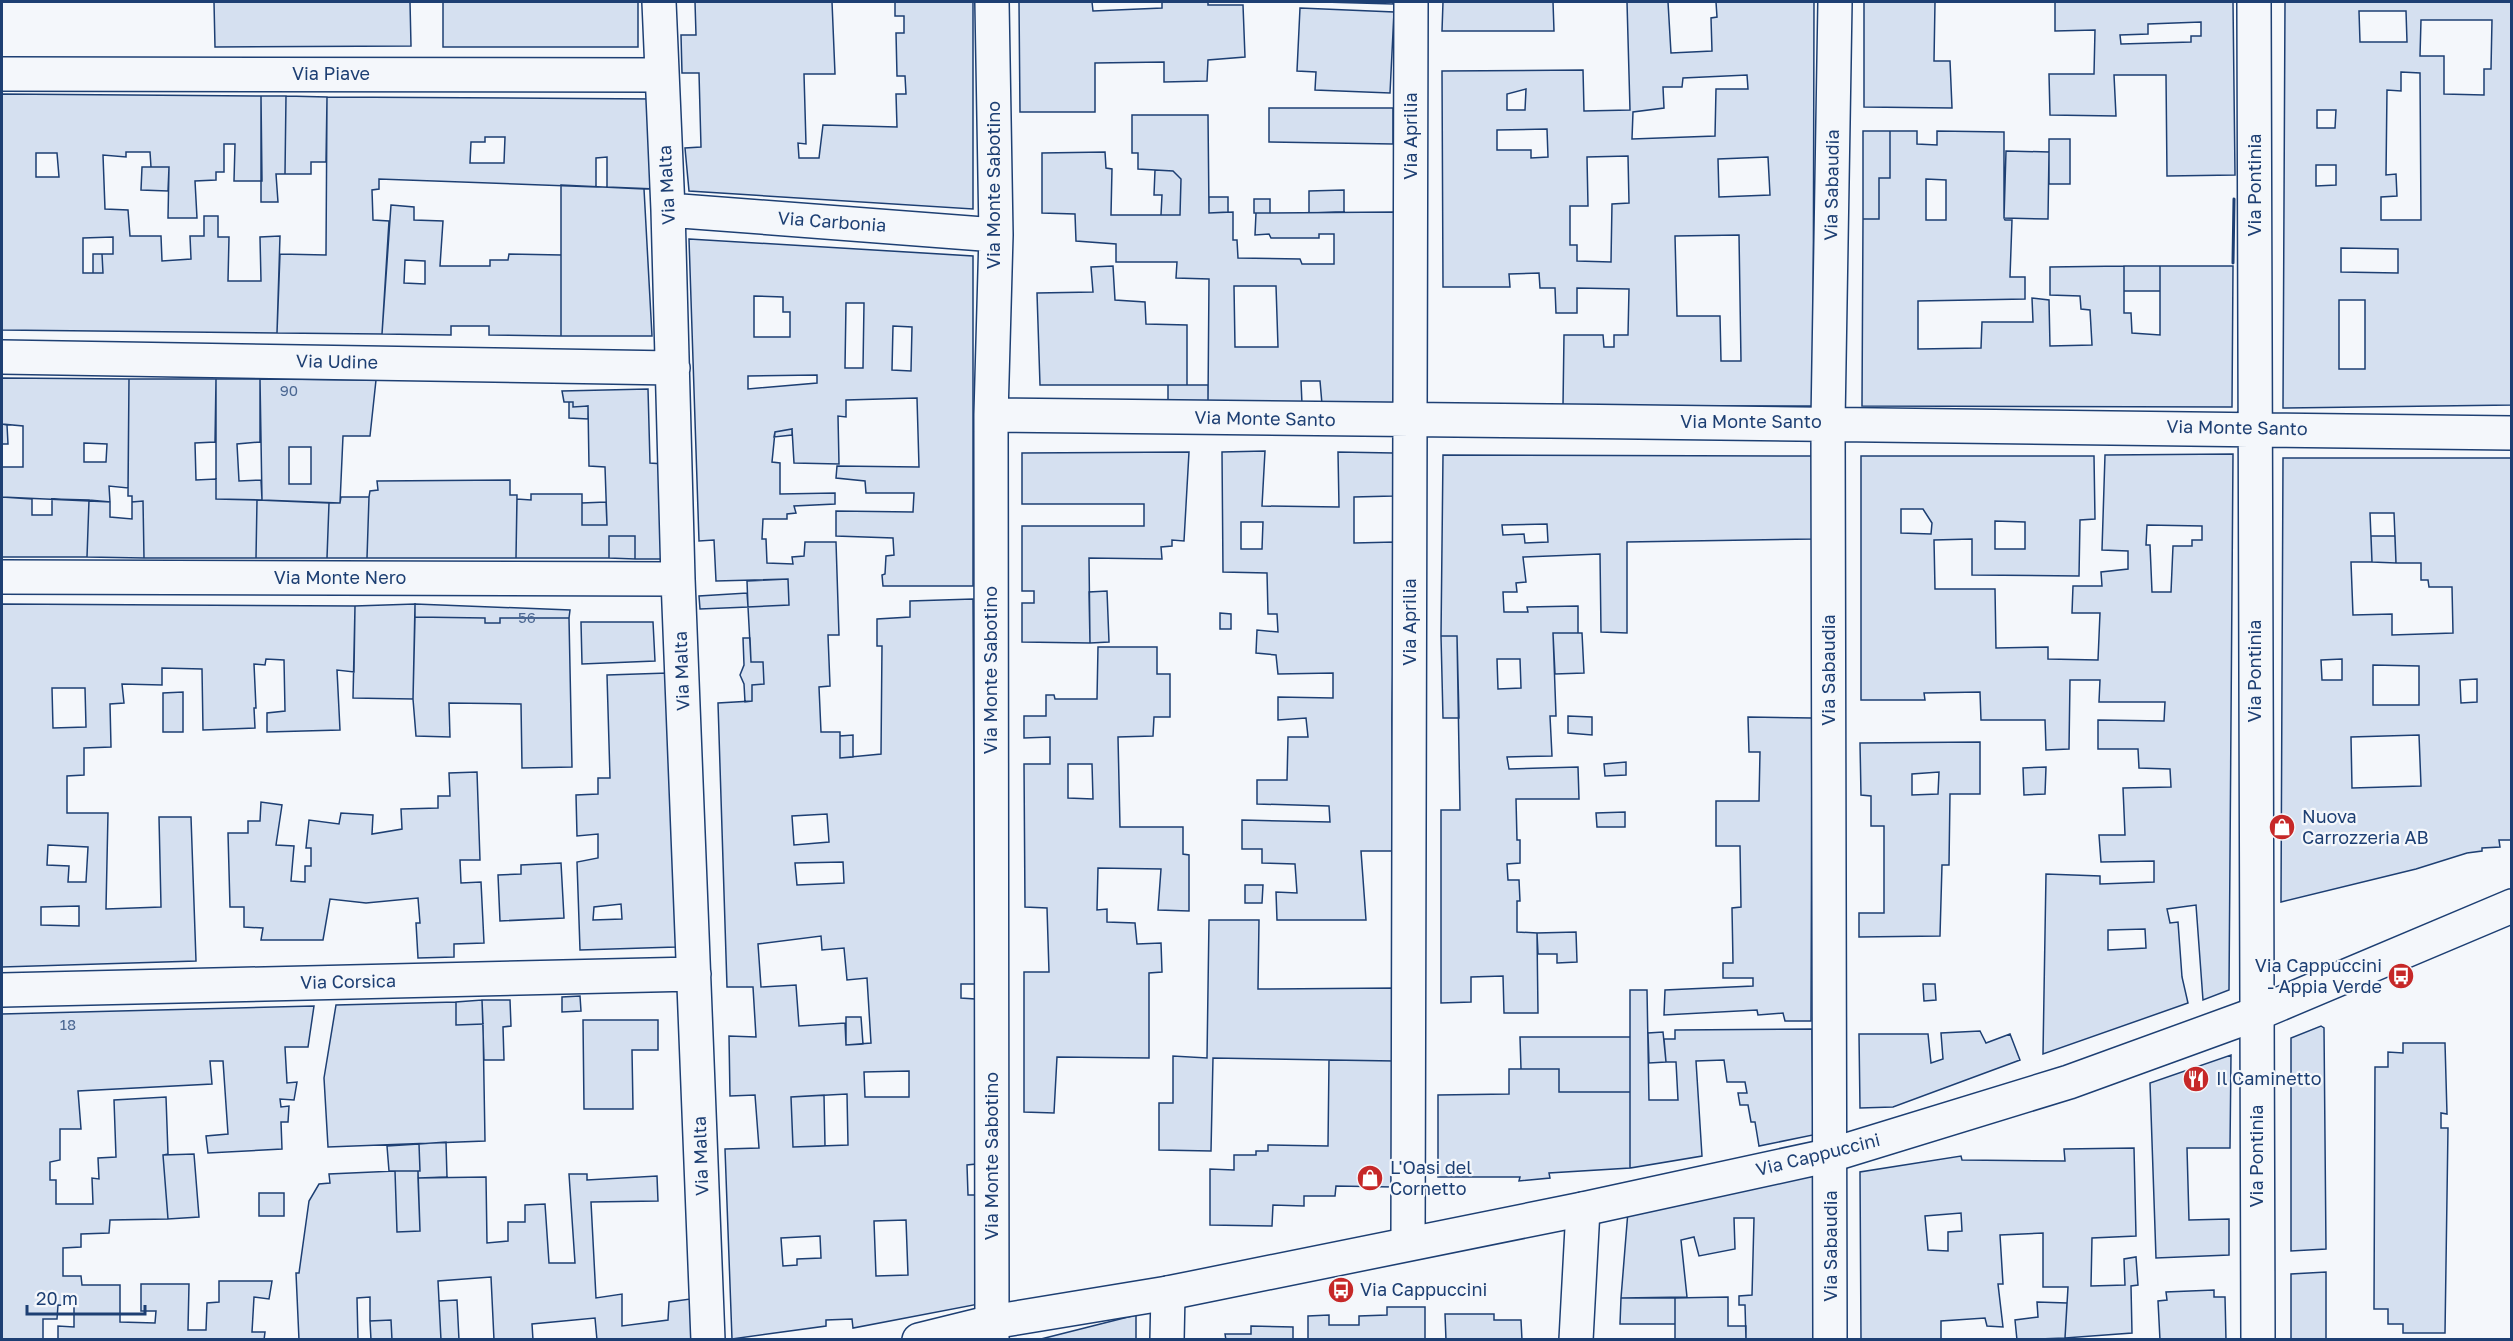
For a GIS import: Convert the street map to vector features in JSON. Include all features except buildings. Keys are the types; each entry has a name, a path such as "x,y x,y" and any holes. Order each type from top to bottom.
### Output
{"street":[{"name":"Via Malta","path":"659,2 668,210 678,579 708,1340"},
{"name":"Via Monte Sabotino","path":"992,2 996,235 991,415 992,1331"},
{"name":"Via Aprilia","path":"1408,1243 1411,2"},
{"name":"Via Sabaudia","path":"1830,1340 1832,1155 1828,422 1834,2"},
{"name":"Via Pontinia","path":"2254,2 2258,1340"},
{"name":"Via Piave","path":"2,74 661,75"},
{"name":"Via Carbonia","path":"668,210 996,235"},
{"name":"Via Udine","path":"2,357 673,368"},
{"name":"Via Monte Santo","path":"991,415 1410,421 1828,422 2511,433"},
{"name":"Via Monte Nero","path":"2,577 678,579"},
{"name":"Via Cappuccini","path":"919,1340 992,1331 1832,1155 2069,1082 2256,1014 2511,906"},
{"name":"Via Corsica","path":"2,990 694,974"},
{"path":"1576,1340 1583,1209"},
{"path":"1167,1340 1168,1293"}],"wall":[{"path":"2233,263 2234,199"}],"place":[{"name":"Nuova Carrozzeria AB","path":"2282,827"},
{"name":"Via Cappuccini - Appia Verde","path":"2401,976"},
{"name":"Il Caminetto","path":"2196,1079"},
{"name":"L'Oasi del Cornetto","path":"1370,1178"},
{"name":"Via Cappuccini","path":"1341,1290"}]}
